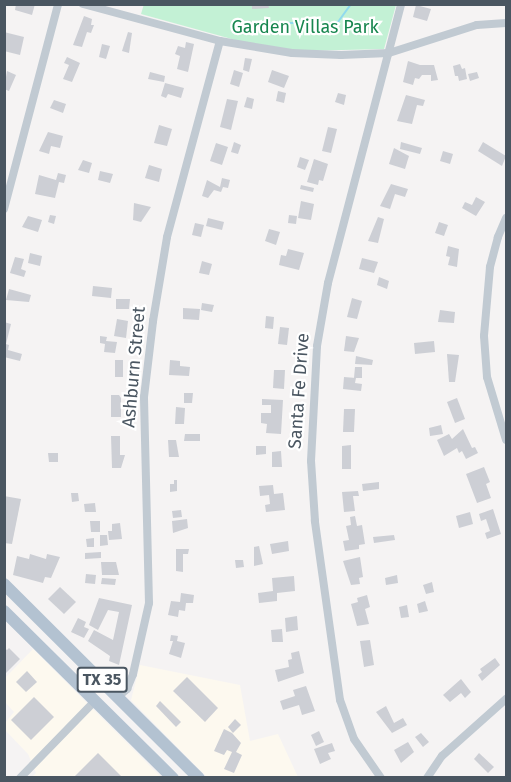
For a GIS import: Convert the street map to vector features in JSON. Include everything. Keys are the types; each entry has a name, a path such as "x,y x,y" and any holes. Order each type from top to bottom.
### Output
{"main road":[{"name":"TX 35","path":"4,584 199,777"},
{"name":"TX 35","path":"4,611 173,777"},
{"path":"49,655 69,666 105,699 114,701 119,696"},
{"path":"113,717 119,714 127,717 157,746 173,752"}],"street":[{"path":"4,209 58,4"},
{"path":"84,4 220,41 292,53 341,55 388,53 477,25 507,23"},
{"name":"Santa Fe Drive","path":"381,777 354,739 340,700 315,521 311,461 317,346 328,283 401,4"},
{"name":"Ashburn Street","path":"119,696 127,689 133,674 149,603 144,397 153,321 167,237 220,41"},
{"path":"507,218 490,267 484,336 487,377 507,440"},
{"path":"427,777 442,756 507,699"},
{"path":"20,777 95,701"}],"shaded area":[{"path":"33,649 161,777 32,777 36,773 28,754 5,730 5,723 14,712 5,702 5,678"},
{"path":"140,665 240,685 250,741 278,734 298,777 207,777 131,700"}],"green space":[{"name":"Garden Villas Park","path":"144,4 396,5 384,49 301,51 239,41 141,14"}],"building":[{"path":"16,4 35,4 32,15 15,10"},
{"path":"252,4 268,4 269,8 252,9"},
{"path":"416,5 431,9 427,21 413,17"},
{"path":"84,16 92,19 91,25 94,25 91,33 87,32 82,47 73,45"},
{"path":"4,32 24,37 20,55 4,51"},
{"path":"128,32 132,33 129,53 122,51"},
{"path":"186,42 194,44 188,72 177,69 180,56 175,54 178,46 185,48"},
{"path":"102,44 110,46 106,59 99,57"},
{"path":"67,57 80,63 72,82 63,79 69,65 64,63"},
{"path":"245,58 252,59 249,72 243,70"},
{"path":"408,61 420,65 434,65 438,80 431,81 431,75 422,75 419,79 415,78 413,85 403,82"},
{"path":"460,64 462,69 465,68 467,79 459,81 458,76 455,76 453,66"},
{"path":"234,70 243,73 239,87 230,84"},
{"path":"272,70 289,76 284,88 268,82"},
{"path":"7,71 16,75 9,91 4,89"},
{"path":"150,72 165,76 164,82 148,79"},
{"path":"477,72 479,78 470,81 468,74"},
{"path":"165,83 184,88 181,98 168,94 166,98 161,96"},
{"path":"278,91 286,93 284,103 276,101"},
{"path":"338,93 346,95 344,105 335,102"},
{"path":"406,95 425,100 423,106 417,105 412,124 397,121"},
{"path":"247,97 254,99 252,109 244,107"},
{"path":"227,99 238,101 231,130 220,127"},
{"path":"54,100 66,104 63,113 50,108"},
{"path":"159,125 172,129 167,146 154,143"},
{"path":"328,127 337,129 331,153 322,151"},
{"path":"48,132 63,136 60,148 51,146 49,154 39,151"},
{"path":"234,142 241,145 238,154 231,152"},
{"path":"401,142 422,148 420,154 400,149"},
{"path":"483,142 506,156 502,166 478,151"},
{"path":"216,143 228,147 222,165 210,161"},
{"path":"394,148 409,156 405,169 389,164"},
{"path":"443,151 453,154 450,164 440,161"},
{"path":"300,157 309,160 305,170 297,167"},
{"path":"314,159 328,164 323,181 319,180 318,185 307,182"},
{"path":"83,160 92,163 89,173 78,170"},
{"path":"149,165 162,169 159,182 145,178"},
{"path":"100,171 113,174 110,183 98,180"},
{"path":"58,173 66,175 64,183 59,182 55,198 35,194 39,175 56,180"},
{"path":"222,178 230,180 228,188 223,187 221,192 214,190 208,198 202,196 207,180 220,187"},
{"path":"391,184 408,189 405,197 395,194 390,209 380,206"},
{"path":"301,185 314,188 313,192 300,189"},
{"path":"476,197 485,202 476,216 462,208 465,202 472,205"},
{"path":"301,201 314,204 311,220 298,218"},
{"path":"134,203 151,207 141,222 133,220"},
{"path":"50,215 56,216 54,224 48,222"},
{"path":"289,215 297,216 296,224 288,223"},
{"path":"28,216 42,220 38,232 22,227"},
{"path":"378,217 384,219 378,243 368,241"},
{"path":"208,218 224,222 222,230 206,226"},
{"path":"439,222 448,225 444,236 435,233"},
{"path":"195,223 204,225 201,237 192,235"},
{"path":"269,229 280,232 276,245 265,241"},
{"path":"448,246 459,249 457,267 448,265 450,257 446,256"},
{"path":"288,249 304,253 299,270 279,265 281,255 286,256"},
{"path":"30,253 42,256 40,266 28,263"},
{"path":"15,257 24,259 21,269 26,271 24,277 10,273"},
{"path":"362,258 378,262 374,273 359,269"},
{"path":"202,261 212,264 209,275 199,273"},
{"path":"379,277 389,281 387,289 377,285"},
{"path":"93,286 112,288 111,298 92,296"},
{"path":"9,289 31,295 29,302 6,300"},
{"path":"352,298 362,301 357,319 347,317"},
{"path":"116,299 130,299 129,309 116,309"},
{"path":"202,303 214,305 212,312 201,310"},
{"path":"183,308 200,309 199,320 183,319"},
{"path":"440,310 455,312 454,323 438,322"},
{"path":"266,316 274,317 273,329 265,328"},
{"path":"117,319 128,321 126,338 114,336"},
{"path":"4,322 11,324 6,344 9,345 8,350 22,354 20,361 4,357"},
{"path":"280,327 289,328 287,345 278,344"},
{"path":"100,336 107,337 106,341 117,342 115,353 104,352 105,344 100,343"},
{"path":"346,336 359,338 354,352 344,351"},
{"path":"434,341 435,352 415,354 414,343"},
{"path":"447,354 459,355 455,382 449,382"},
{"path":"356,356 373,360 372,365 355,364"},
{"path":"115,360 123,360 123,377 115,377"},
{"path":"170,360 180,361 180,366 190,367 189,376 169,375"},
{"path":"355,367 362,367 362,378 354,378"},
{"path":"274,370 285,370 284,389 273,388"},
{"path":"344,377 356,378 355,383 362,384 361,391 343,389"},
{"path":"184,393 193,393 192,403 184,403"},
{"path":"111,395 119,395 121,398 121,417 111,417"},
{"path":"457,398 465,419 455,423 447,402"},
{"path":"262,399 283,400 281,434 266,433 267,424 261,423 261,413 271,413 271,405 262,405"},
{"path":"176,407 185,408 184,424 175,424"},
{"path":"344,409 355,409 354,432 343,432"},
{"path":"441,425 443,434 430,436 429,428"},
{"path":"463,429 472,448 475,447 478,453 466,459 462,451 459,453 457,448 444,456 437,440 449,434 452,439"},
{"path":"185,434 200,434 200,441 184,441"},
{"path":"111,436 120,436 120,455 125,455 121,468 112,468"},
{"path":"168,440 176,440 179,457 169,457"},
{"path":"351,445 351,469 342,469 342,446"},
{"path":"256,446 266,446 266,454 256,455"},
{"path":"281,451 282,467 272,467 272,452"},
{"path":"48,453 58,453 58,462 49,462"},
{"path":"484,467 490,482 486,484 491,498 477,503 466,474"},
{"path":"174,480 177,480 177,491 170,492 170,484 174,484"},
{"path":"379,482 379,489 363,491 362,484"},
{"path":"273,485 274,494 283,493 285,510 266,512 265,505 270,504 269,495 260,496 259,486"},
{"path":"358,491 359,496 353,496 355,511 344,512 342,492"},
{"path":"71,493 78,493 79,501 72,502"},
{"path":"4,496 21,499 12,544 4,543"},
{"path":"95,503 96,512 85,512 84,504"},
{"path":"493,509 501,534 487,539 485,533 490,531 486,519 481,521 479,514"},
{"path":"181,510 182,517 173,518 172,511"},
{"path":"470,512 473,524 459,528 456,516"},
{"path":"355,516 357,526 362,525 365,544 359,545 359,549 345,551 343,541 349,540 346,526 351,525 350,517"},
{"path":"187,519 188,528 173,533 172,521"},
{"path":"90,521 100,521 100,532 91,532"},
{"path":"120,523 122,539 109,540 108,531 112,531 112,524"},
{"path":"100,535 107,535 108,545 100,546"},
{"path":"394,535 395,540 374,543 373,537"},
{"path":"94,538 94,547 87,547 86,539"},
{"path":"288,541 289,551 272,554 270,544"},
{"path":"259,546 263,564 254,566 254,547"},
{"path":"176,549 189,549 188,554 183,554 183,572 176,571"},
{"path":"101,552 101,558 85,559 85,553"},
{"path":"30,554 46,559 47,554 60,557 51,578 45,577 43,583 13,575 17,556 29,559"},
{"path":"360,557 363,577 359,578 360,584 351,585 343,561"},
{"path":"235,560 243,560 244,567 236,568"},
{"path":"101,562 116,562 119,575 102,575"},
{"path":"86,574 96,575 95,584 85,583"},
{"path":"397,575 398,583 386,585 385,578"},
{"path":"294,576 295,591 277,593 277,601 259,603 258,593 273,591 272,578"},
{"path":"102,578 116,579 115,585 101,584"},
{"path":"432,582 434,592 426,594 423,585"},
{"path":"60,587 76,602 64,614 48,599"},
{"path":"181,593 194,595 193,603 186,603 185,611 179,610 178,617 168,615 171,601 180,602"},
{"path":"367,595 370,607 365,609 369,624 357,626 351,604 358,602 357,598"},
{"path":"99,598 132,605 119,665 109,661 110,656 88,641 94,630 113,640 119,612 108,610 98,630 89,625"},
{"path":"425,601 428,611 419,613 417,604"},
{"path":"407,605 409,617 401,618 399,607"},
{"path":"297,616 298,630 286,632 285,618"},
{"path":"78,618 86,622 84,627 89,629 84,638 71,632"},
{"path":"282,629 283,642 272,642 271,630"},
{"path":"171,635 178,636 177,641 185,643 181,658 169,654 173,641 170,641"},
{"path":"370,640 374,665 364,667 360,641"},
{"path":"4,648 7,650 9,648 20,659 4,675"},
{"path":"299,651 304,673 278,682 275,670 289,667 288,660 292,659 291,653"},
{"path":"495,658 500,665 482,681 478,675 482,672 480,669"},
{"path":"27,671 37,682 26,692 16,682"},
{"path":"187,677 218,708 205,722 173,691"},
{"path":"461,679 471,692 465,698 461,693 450,702 443,695"},
{"path":"306,686 315,711 302,715 299,705 283,710 280,701 295,696 293,690"},
{"path":"34,697 54,717 31,740 11,720"},
{"path":"160,701 181,722 176,727 156,706"},
{"path":"386,706 394,723 403,718 407,725 392,733 376,712"},
{"path":"235,719 241,725 233,733 228,727"},
{"path":"224,729 232,733 241,743 236,752 242,755 234,773 224,769 232,752 227,750 224,755 214,751"},
{"path":"319,731 324,742 316,746 311,735"},
{"path":"421,733 429,742 423,747 415,737"},
{"path":"408,742 414,752 401,763 394,750"},
{"path":"332,743 335,751 328,753 331,759 320,764 314,749"},
{"path":"98,753 123,778 73,778"},
{"path":"479,753 494,767 488,773 474,759"}],"waterway":[{"path":"258,23 338,22 351,4"}]}
